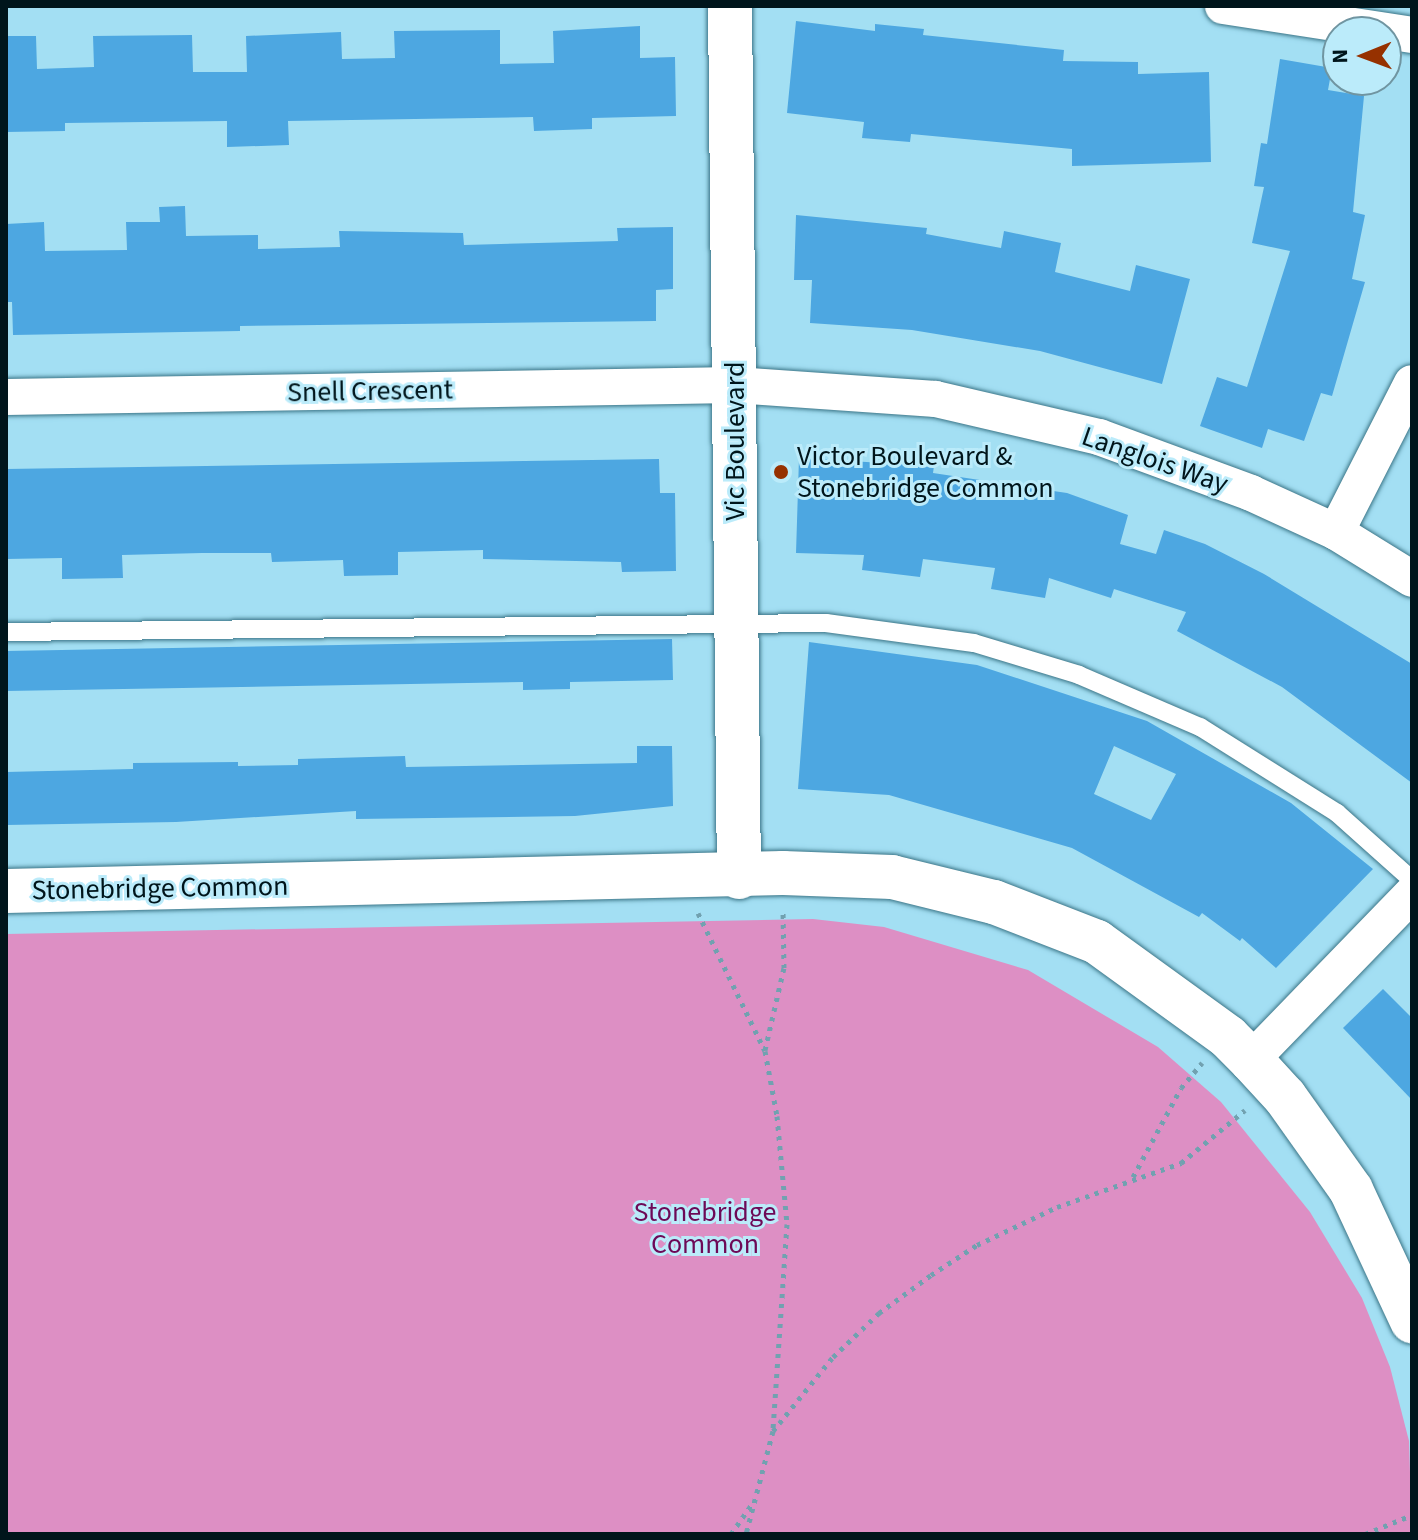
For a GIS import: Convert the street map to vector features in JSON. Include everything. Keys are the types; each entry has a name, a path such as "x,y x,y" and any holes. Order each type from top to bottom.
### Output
{"street":[{"name":"Vic Boulevard","path":"718,877 735,623 730,6"},
{"path":"1223,6 1412,35"},
{"path":"1336,532 1412,383"},
{"name":"Snell Crescent","path":"6,397 735,385"},
{"name":"Langlois Way","path":"735,385 936,399 1099,437 1251,493 1336,532 1412,579"},
{"name":"Stonebridge Common","path":"6,891 718,877 783,873 892,877 994,902 1097,942 1228,1065 1285,1097 1351,1190 1412,1321"},
{"path":"1228,1065 1412,894"}],"lane":[{"path":"6,632 826,623 974,643 1079,675 1200,727 1284,776 1337,813 1412,880"}],"path":[{"path":"765,1051 784,968 783,873"},
{"path":"718,877 697,922 765,1051 777,1116 787,1224 773,1431 746,1534"},
{"path":"773,1431 833,1357 879,1313 931,1275 977,1245 1132,1179 1181,1163 1246,1110 1228,1065"},
{"path":"1211,1077 1228,1065"},
{"path":"1132,1179 1181,1088 1228,1065"},
{"path":"731,1534 757,1497"},
{"path":"1365,1534 1412,1515"}],"green space":[{"name":"Stonebridge Common","path":"813,919 884,927 1028,970 1158,1047 1221,1102 1310,1212 1362,1298 1390,1367 1409,1441 1412,1534 6,1534 6,934"}],"building":[{"path":"796,21 875,31 875,24 924,29 923,35 1064,50 1063,61 1138,62 1138,74 1209,72 1211,162 1072,166 1072,149 911,134 910,142 862,138 864,122 787,113"},
{"path":"640,26 640,58 675,57 676,116 592,118 592,129 534,131 533,117 288,121 289,145 227,147 227,121 65,123 65,131 6,132 6,36 36,36 37,69 94,67 93,36 192,35 193,72 247,72 246,36 341,32 342,59 395,58 394,31 500,30 500,64 554,63 553,31"},
{"path":"1280,59 1322,66 1322,96 1364,96 1353,212 1365,215 1352,279 1365,282 1332,396 1321,393 1304,441 1268,429 1262,448 1200,426 1217,377 1247,387 1290,251 1252,243 1264,187 1254,186 1261,143 1267,144"},
{"path":"185,206 186,236 258,235 258,249 340,247 339,231 463,233 464,245 618,241 617,228 673,227 673,289 656,290 656,321 240,326 240,331 13,335 12,302 6,302 6,224 44,222 45,251 127,250 126,222 160,222 159,207"},
{"path":"796,215 927,228 926,234 1001,248 1004,231 1061,243 1055,272 1130,291 1136,265 1190,279 1162,384 1040,351 912,330 810,323 812,280 794,280"},
{"path":"799,458 934,466 933,473 1067,493 1128,515 1120,544 1156,554 1164,530 1205,544 1264,574 1412,664 1412,783 1282,687 1177,631 1186,612 1114,589 1111,598 1049,578 1045,598 991,589 995,568 923,559 920,577 862,570 864,555 796,553"},
{"path":"659,459 660,493 675,493 676,571 622,572 621,562 483,559 483,550 398,552 398,575 344,576 343,560 272,562 271,553 202,553 122,555 123,578 62,579 62,558 6,559 6,469"},
{"path":"672,639 673,680 570,682 570,689 523,690 523,682 6,691 6,651"},
{"path":"809,642 977,665 1147,721 1291,803 1373,869 1276,968 1242,938 1240,941 1202,913 1199,917 1072,848 889,795 798,789","holes":["1114,746 1176,774 1151,820 1094,794"]},
{"path":"637,746 672,746 673,806 575,816 356,819 356,811 176,822 6,825 6,772 133,769 133,763 298,765 298,759 405,756 406,767 637,763"},
{"path":"1383,989 1412,1018 1412,1100 1343,1028"}],"place":[{"name":"Victor Boulevard & Stonebridge Common","path":"781,472"}]}
